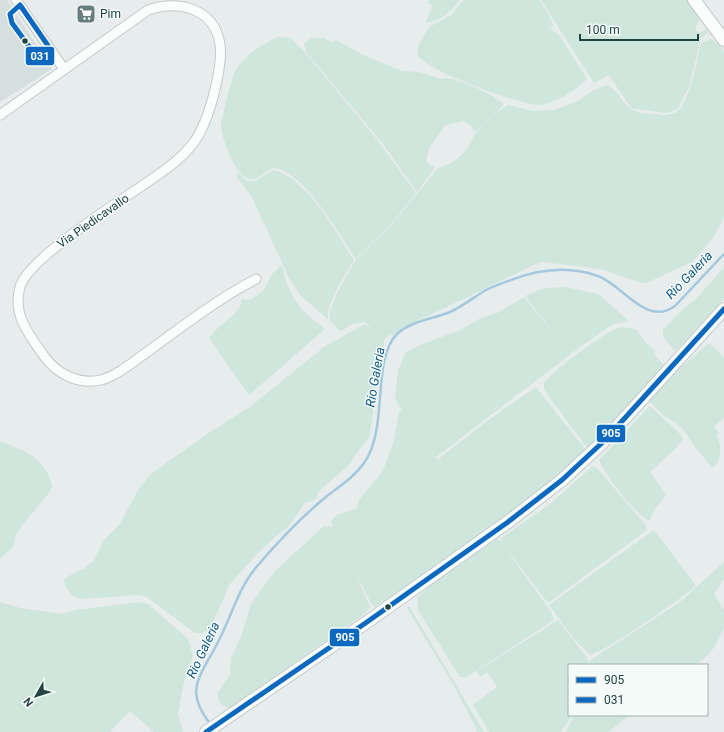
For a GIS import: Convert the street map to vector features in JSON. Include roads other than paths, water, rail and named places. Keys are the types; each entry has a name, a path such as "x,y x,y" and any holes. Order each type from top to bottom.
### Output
{"main road":[{"path":"694,0 724,40"},
{"path":"206,732 373,618 508,522 562,480 604,441 724,309"}],"street":[{"path":"16,0 64,70"},
{"name":"Via Piedicavallo","path":"0,115 148,10 177,4 198,12 211,24 219,42 219,65 213,96 200,131 187,150 161,173 43,257 27,273 21,283 18,307 22,324 50,363 62,373 79,380 92,381 109,377 219,300 256,279"}],"waterway":[{"name":"Rio Galeria","path":"211,725 198,702 196,692 200,675 223,632 240,592 252,573 297,523 321,501 350,479 364,463 372,449 376,432 384,360 389,346 397,334 415,323 450,312 495,286 532,273 554,270 577,271 598,276 616,287 644,308 654,311 664,311 675,306 724,254"}],"place":[{"name":"Pim","path":"86,14"}]}
